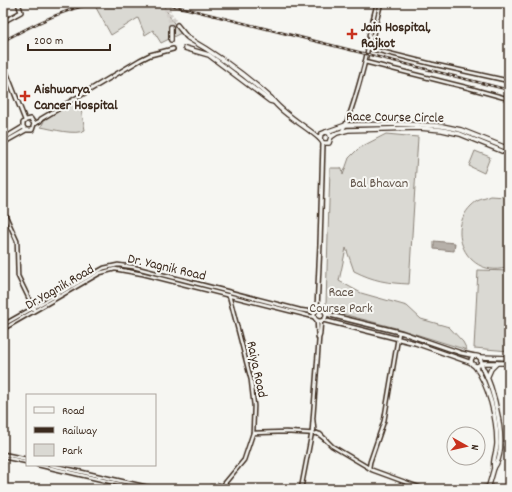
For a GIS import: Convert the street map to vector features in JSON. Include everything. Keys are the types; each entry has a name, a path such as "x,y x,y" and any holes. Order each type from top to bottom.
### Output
{"main road":[{"path":"3,22 21,10 18,3"},
{"path":"177,24 187,37 212,52 260,88 303,127 313,132 321,141 329,142 332,137 329,133 325,132 321,134 321,141 321,228 314,317 320,321 398,338 478,366 481,364 498,362 509,363"},
{"path":"171,27 171,40"},
{"path":"186,48 209,55 270,102 274,102"},
{"path":"3,64 26,120 34,123 40,121 71,100 150,55 173,49"},
{"path":"3,139 23,127 23,123 26,120"},
{"path":"3,143 26,130 32,130 34,123"},
{"name":"Race Course Circle","path":"313,132 325,132 346,126 402,124 442,126 461,130 509,149"},
{"path":"23,127 26,130"},
{"name":"Race Course Circle","path":"332,137 342,131 419,128 442,130 460,134 509,154"},
{"path":"315,310 323,309 326,314 399,332 461,353 478,356 509,358"},
{"path":"320,321 326,314"},
{"path":"478,356 481,359 481,364 498,414 500,439 498,458 488,488"},
{"path":"478,356 472,358 473,364 482,380 494,417 497,443 493,465 494,468"},
{"path":"487,378 491,369 498,362"}],"street":[{"path":"370,40 369,35 377,3"},
{"path":"342,131 350,116 381,3"},
{"path":"368,48 509,81"},
{"path":"365,62 509,99"},
{"path":"3,210 17,241 18,276 34,308 34,312"},
{"name":"Dr. Yagnik Road","path":"3,325 104,268 118,265 300,310 315,310"},
{"name":"Dr.Yagnik Road","path":"3,329 100,273 111,269 138,272 314,317"},
{"name":"Raiya Road","path":"220,489 244,460 253,433 254,406 251,380 228,292"},
{"path":"301,489 312,432 314,429 313,419 320,321"},
{"path":"369,468 384,421 399,332"},
{"path":"253,433 317,433 332,446 372,470 424,489"},
{"path":"3,454 26,461"},
{"path":"3,457 26,461"},
{"path":"42,466 141,489"},
{"path":"55,466 156,489"},
{"path":"206,489 210,487 214,488 219,485 222,486"},
{"path":"473,489 500,489"}],"green space":[{"path":"123,3 164,6 181,33 161,43 153,30 145,35 138,18 111,35 94,4"},
{"path":"76,102 81,109 85,130 81,132 70,132 41,127 44,121 43,120"},
{"name":"Bal Bhavan","path":"386,134 418,137 409,284 381,281 354,271 346,248 339,281 361,293 407,306 421,319 449,327 463,342 467,350 396,328 331,311 326,304 330,168 342,168 343,175 349,158 359,148"},
{"path":"475,151 490,157 484,173 469,166"},
{"path":"491,196 506,197 509,199 509,267 494,269 481,266 471,259 464,249 460,237 461,224 466,212 477,201"},
{"path":"478,270 509,271 509,351 474,348"}],"shaded area":[{"path":"434,241 455,243 454,251 434,249"}],"tunnel":[{"path":"163,3 171,27"},
{"path":"166,3 177,25"}],"railway":[{"path":"3,41 59,14 95,3"},
{"path":"158,3 188,9 509,90"}],"place":[{"name":"Jain Hospital, Rajkot","path":"352,34"},
{"name":"Aishwarya Cancer Hospital","path":"25,96"}],"park label":[{"name":"Race Course Park","path":"341,300"}]}
